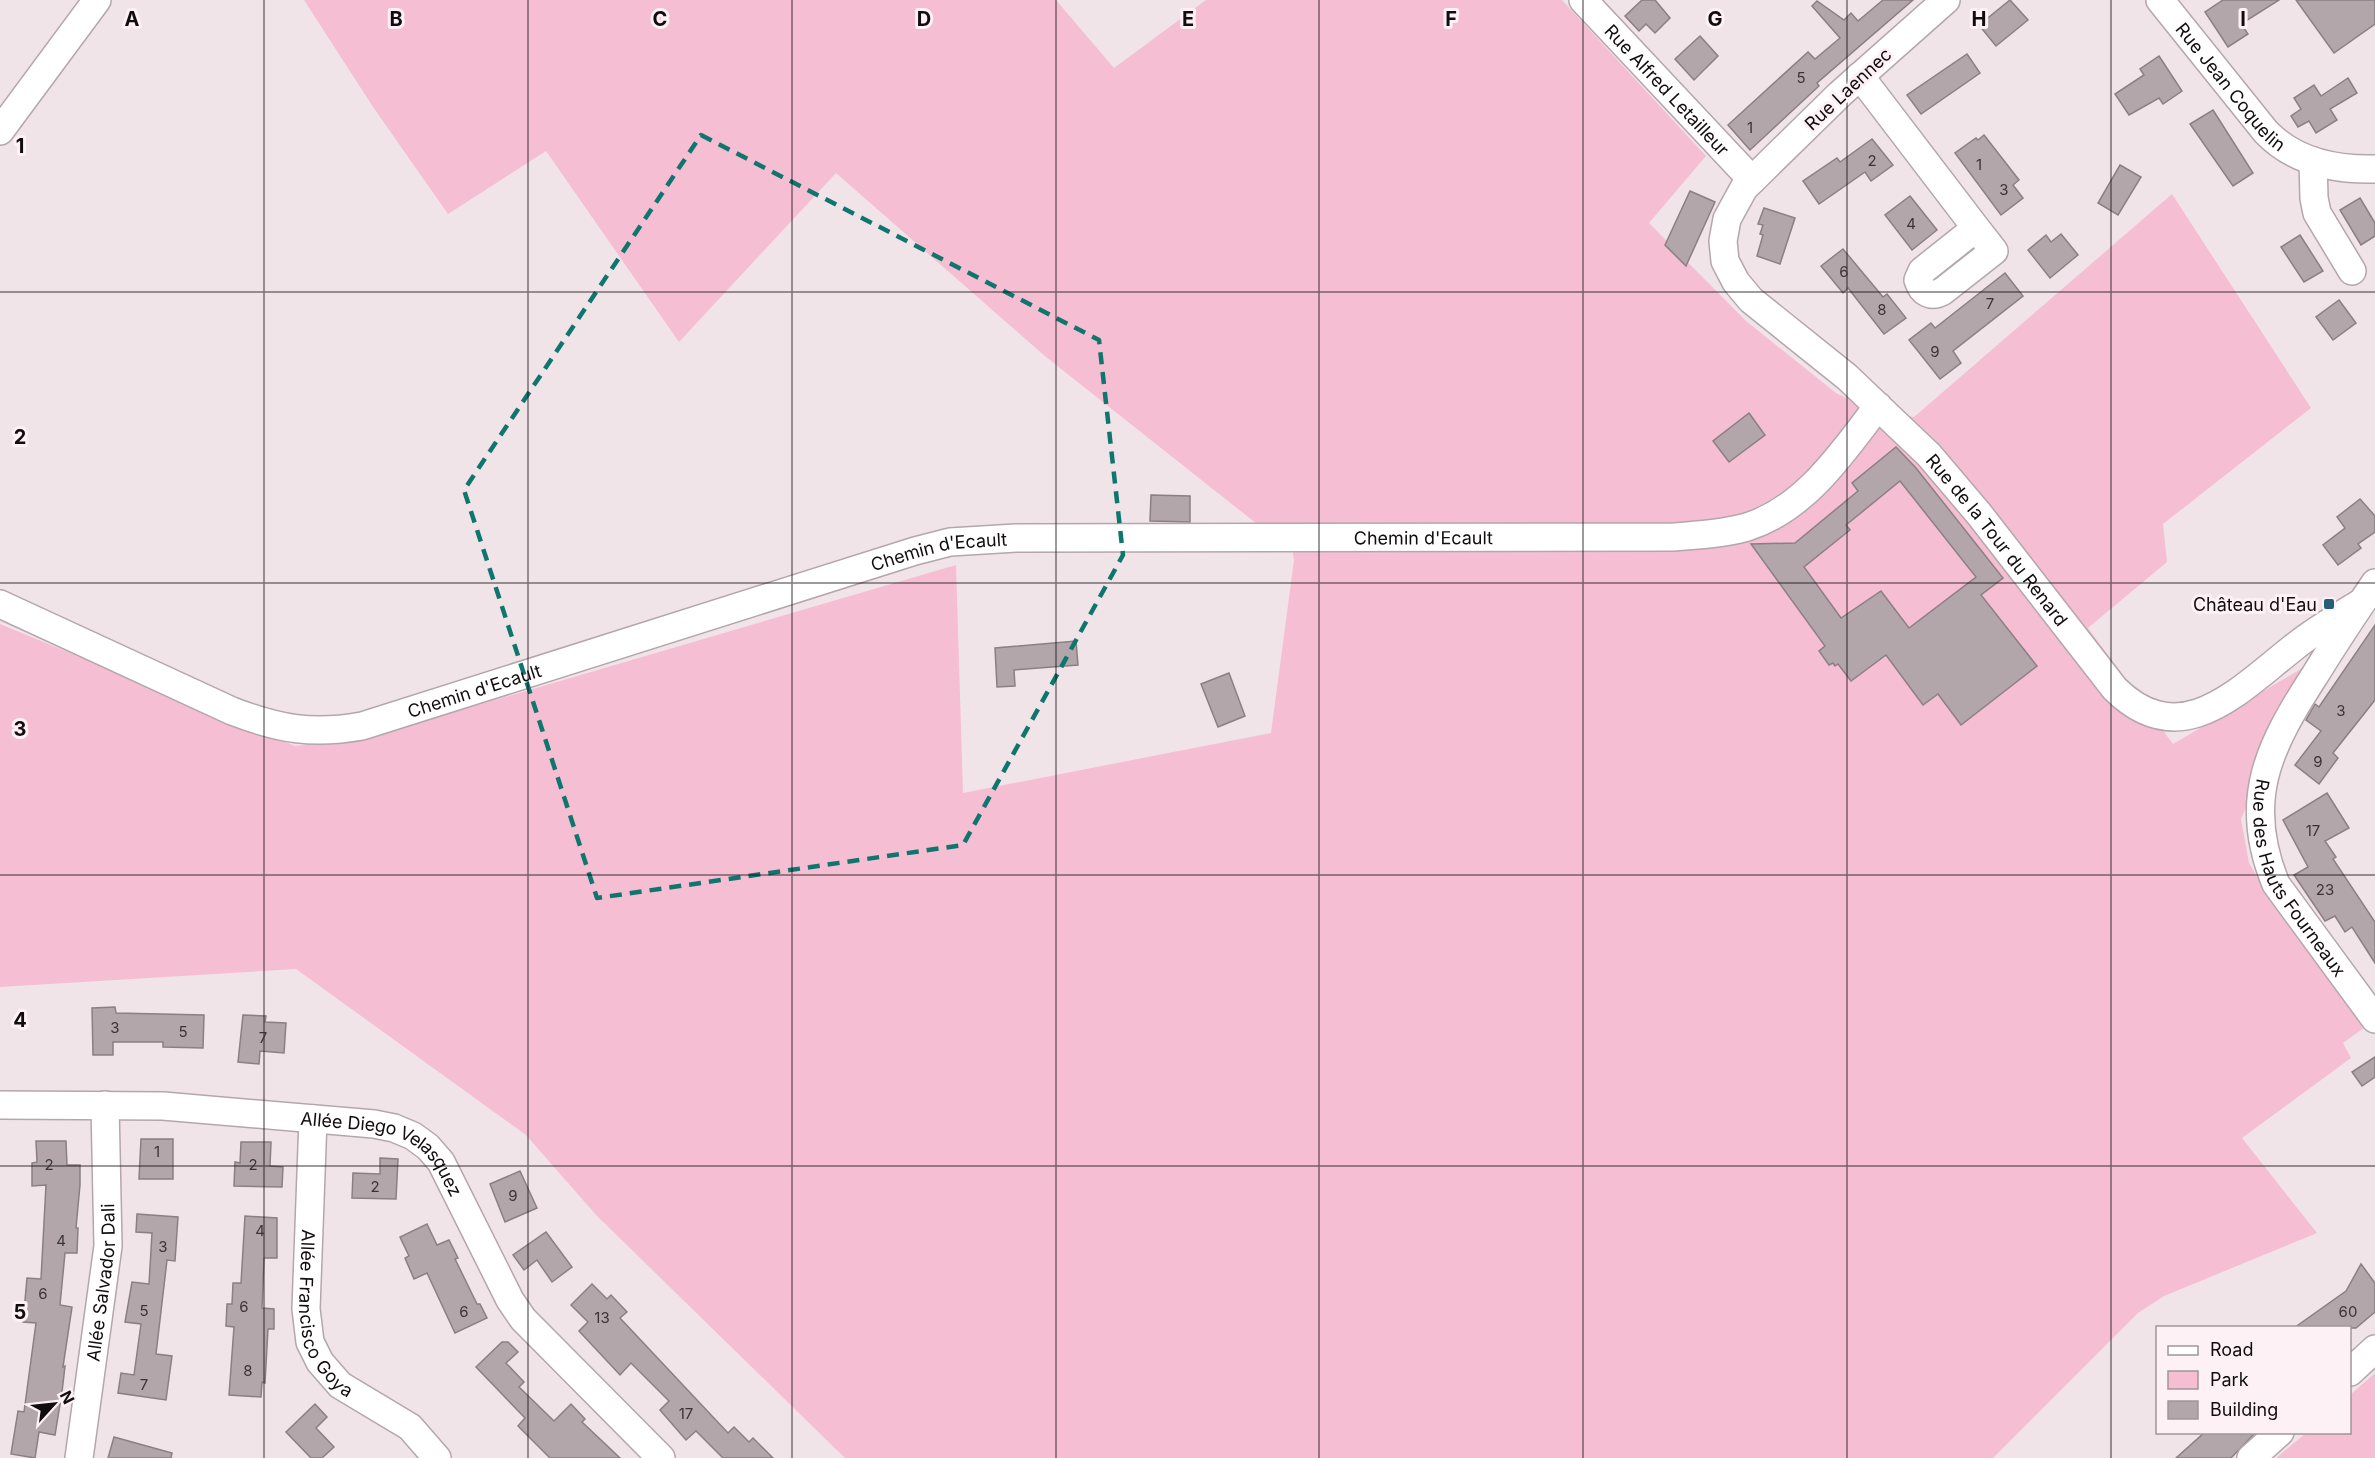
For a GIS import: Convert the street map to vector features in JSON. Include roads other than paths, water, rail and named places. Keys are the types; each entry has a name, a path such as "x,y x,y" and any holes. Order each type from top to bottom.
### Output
{"street":[{"path":"0,131 97,0"},
{"name":"Rue Alfred Letailleur","path":"1583,0 1752,180"},
{"name":"Rue Laennec","path":"1752,180 1860,76 1946,0"},
{"name":"Rue Jean Coquelin","path":"2160,0 2266,132 2284,148 2313,161 2341,167 2375,169"},
{"path":"1860,76 1976,228"},
{"path":"2313,161 2313,198 2317,213 2352,272"},
{"name":"Rue de la Tour du Renard","path":"1752,180 1731,209 1724,229 1723,250 1730,272 1742,291 1759,308 1840,372 1939,466 2115,689 2132,704 2150,714 2176,718 2196,715 2219,704 2369,593"},
{"name":"Chemin d'Ecault","path":"0,604 232,711 263,723 291,729 333,731 362,726 915,551 950,542 997,538 1674,537 1734,530 1773,516 1804,492 1840,455 1878,406"},
{"name":"Rue des Hauts Fourneaux","path":"2369,593 2283,726 2271,755 2263,784 2260,810 2261,835 2266,860 2276,884 2375,1019"},
{"name":"Allée Diego Velasquez","path":"0,1105 194,1107 394,1128 413,1136 428,1147 448,1172 510,1300 523,1318 661,1458"},
{"name":"Allée Salvador Dali","path":"79,1458 108,1245 105,1105"},
{"name":"Allée Francisco Goya","path":"313,1119 306,1309 310,1342 320,1362 340,1385 410,1427 437,1458"},
{"path":"2351,1369 2375,1349"},
{"path":"2251,1458 2278,1434"}],"place":[{"name":"Château d'Eau","path":"2329,604"}]}
